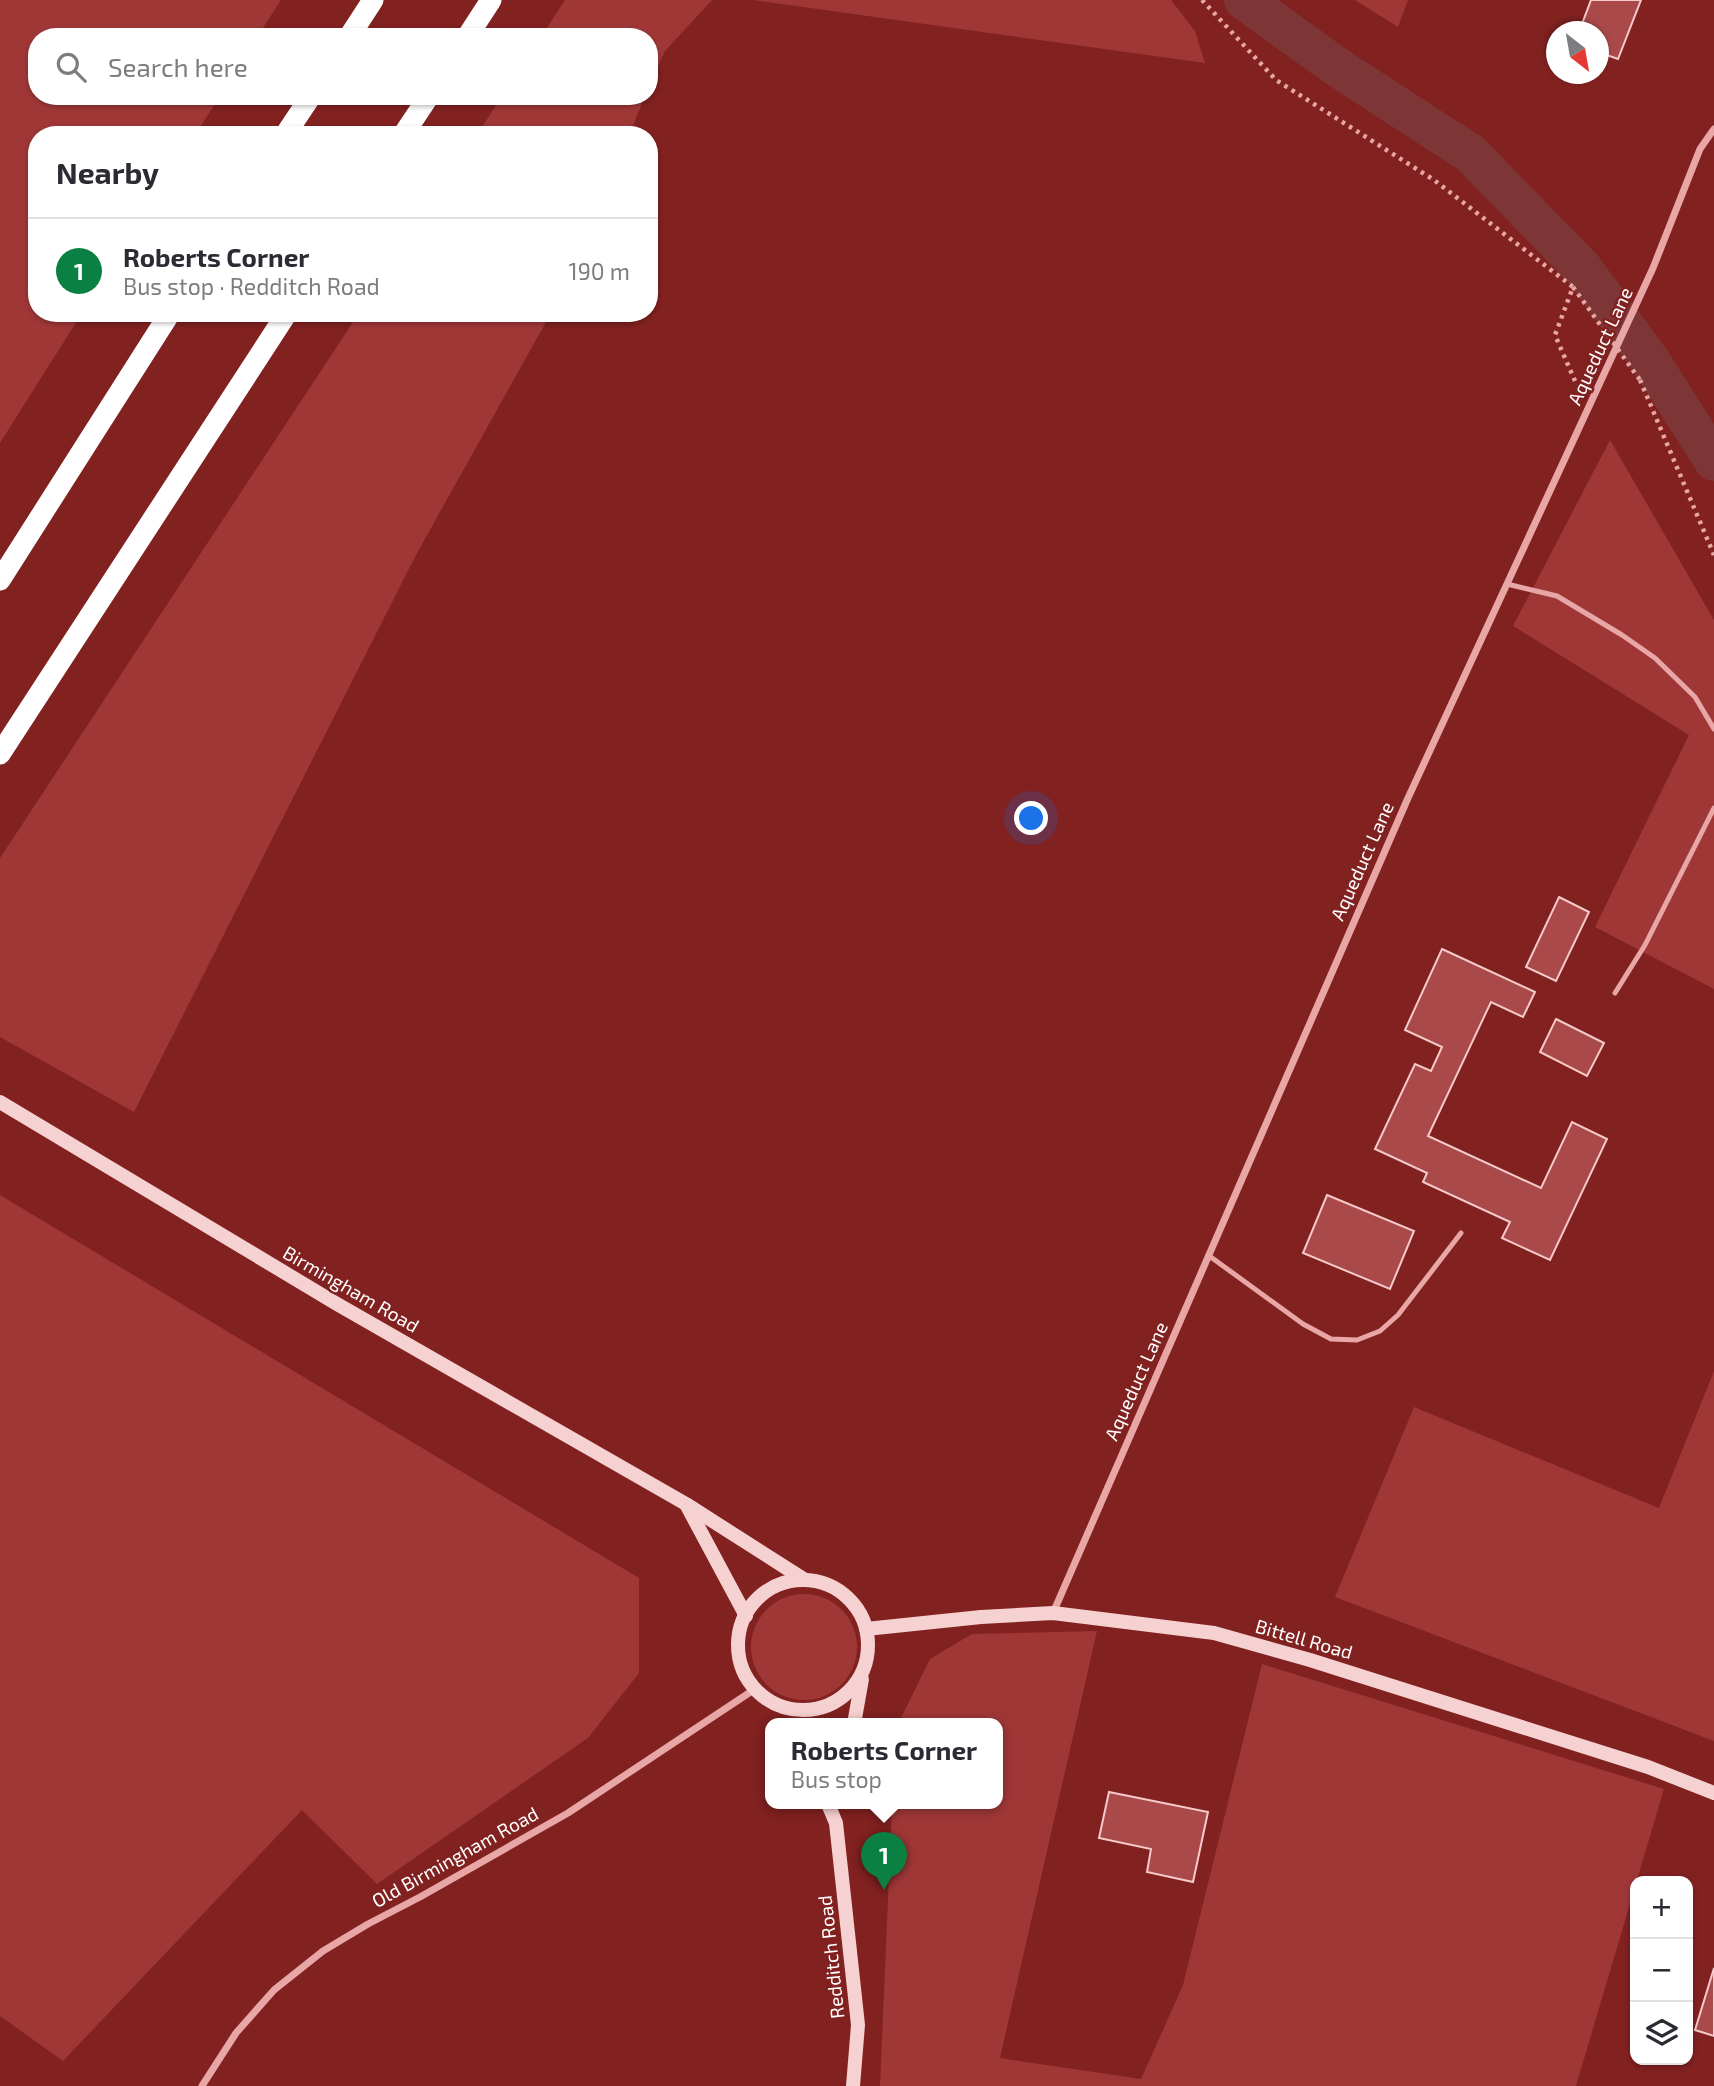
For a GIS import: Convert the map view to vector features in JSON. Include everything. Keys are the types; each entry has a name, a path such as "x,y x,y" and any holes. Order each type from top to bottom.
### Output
{"highway":[{"path":"355,28 373,0"},
{"path":"473,28 491,0"},
{"path":"291,126 305,105"},
{"path":"409,126 423,105"},
{"path":"0,580 164,322"},
{"path":"0,754 281,322"}],"main road":[{"name":"Birmingham Road","path":"0,1102 337,1304 686,1504 805,1580"},
{"path":"686,1504 746,1616"},
{"path":"855,1718 869,1645 862,1616 850,1600 836,1589 824,1583 805,1580 785,1583 757,1600 740,1631 739,1658 745,1674 755,1689 775,1704 792,1709 824,1707 841,1699 855,1686 863,1671"},
{"name":"Bittell Road","path":"866,1629 981,1617 1053,1613 1214,1633 1310,1660 1622,1759 1714,1793"},
{"path":"792,1709 795,1718"},
{"name":"Redditch Road","path":"830,1809 836,1823"},
{"name":"Redditch Road","path":"838,1809 836,1823 859,2025 853,2086"}],"street":[{"name":"Aqueduct Lane","path":"1053,1613 1408,797 1653,268 1700,149 1714,129"},
{"name":"Old Birmingham Road","path":"202,2086 236,2033 274,1990 323,1951 568,1813 755,1689"}],"lane":[{"path":"1507,584 1557,596 1633,642 1655,658 1695,697 1714,729"},
{"path":"1615,993 1645,945 1714,808"},
{"path":"1208,1255 1303,1324 1331,1339 1357,1340 1380,1331 1398,1315 1461,1233"}],"path":[{"path":"1202,0 1276,80 1434,180 1573,288 1640,380 1714,555"},
{"path":"1573,288 1555,335 1587,411"}],"shaded area":[{"path":"0,0 281,0 263,28 28,28 28,105 214,105 201,126 28,126 28,322 76,322 0,443"},
{"path":"565,0 712,0 665,51 658,67 658,28 547,28"},
{"path":"753,0 1171,0 1195,31 1205,63"},
{"path":"1355,0 1408,0 1398,27"},
{"path":"496,105 641,105 633,126 483,126"},
{"path":"353,322 546,322 416,555 134,1112 0,1037 0,858"},
{"path":"1610,440 1714,620 1714,989 1595,927 1689,735 1513,626"},
{"path":"0,1195 639,1578 639,1673 588,1738 377,1884 302,1810 63,2061 0,2016"},
{"path":"1714,1371 1714,1741 1335,1597 1414,1407 1659,1508"},
{"path":"804,1594 824,1598 842,1609 853,1627 857,1647 853,1667 842,1685 824,1696 804,1700 784,1696 766,1685 755,1667 751,1647 755,1627 766,1609 784,1598"},
{"path":"1097,1631 1000,2058 1141,2079 1183,1985 1262,1664 1664,1789 1638,1876 1630,1876 1630,1904 1576,2086 880,2086 892,1809 1003,1809 1003,1718 901,1718 930,1659 972,1634"}],"building":[{"path":"1591,0 1641,0 1618,59 1609,56 1609,21 1583,21"},
{"path":"1559,897 1589,912 1556,981 1526,967"},
{"path":"1442,949 1535,992 1523,1017 1491,1002 1428,1136 1541,1188 1572,1122 1607,1139 1550,1260 1502,1238 1510,1222 1423,1182 1427,1173 1375,1149 1415,1064 1431,1071 1442,1047 1405,1030"},
{"path":"1556,1019 1604,1043 1587,1076 1540,1052"},
{"path":"1327,1195 1414,1231 1390,1289 1303,1253"},
{"path":"1109,1792 1208,1812 1193,1882 1147,1872 1151,1849 1099,1838"},
{"path":"1714,1968 1714,2036 1695,2030"}],"waterway":[{"path":"1244,0 1337,67 1471,154 1583,269 1651,362 1714,461"}],"place":[{"name":"Roberts Corner","path":"884,1890"}]}
